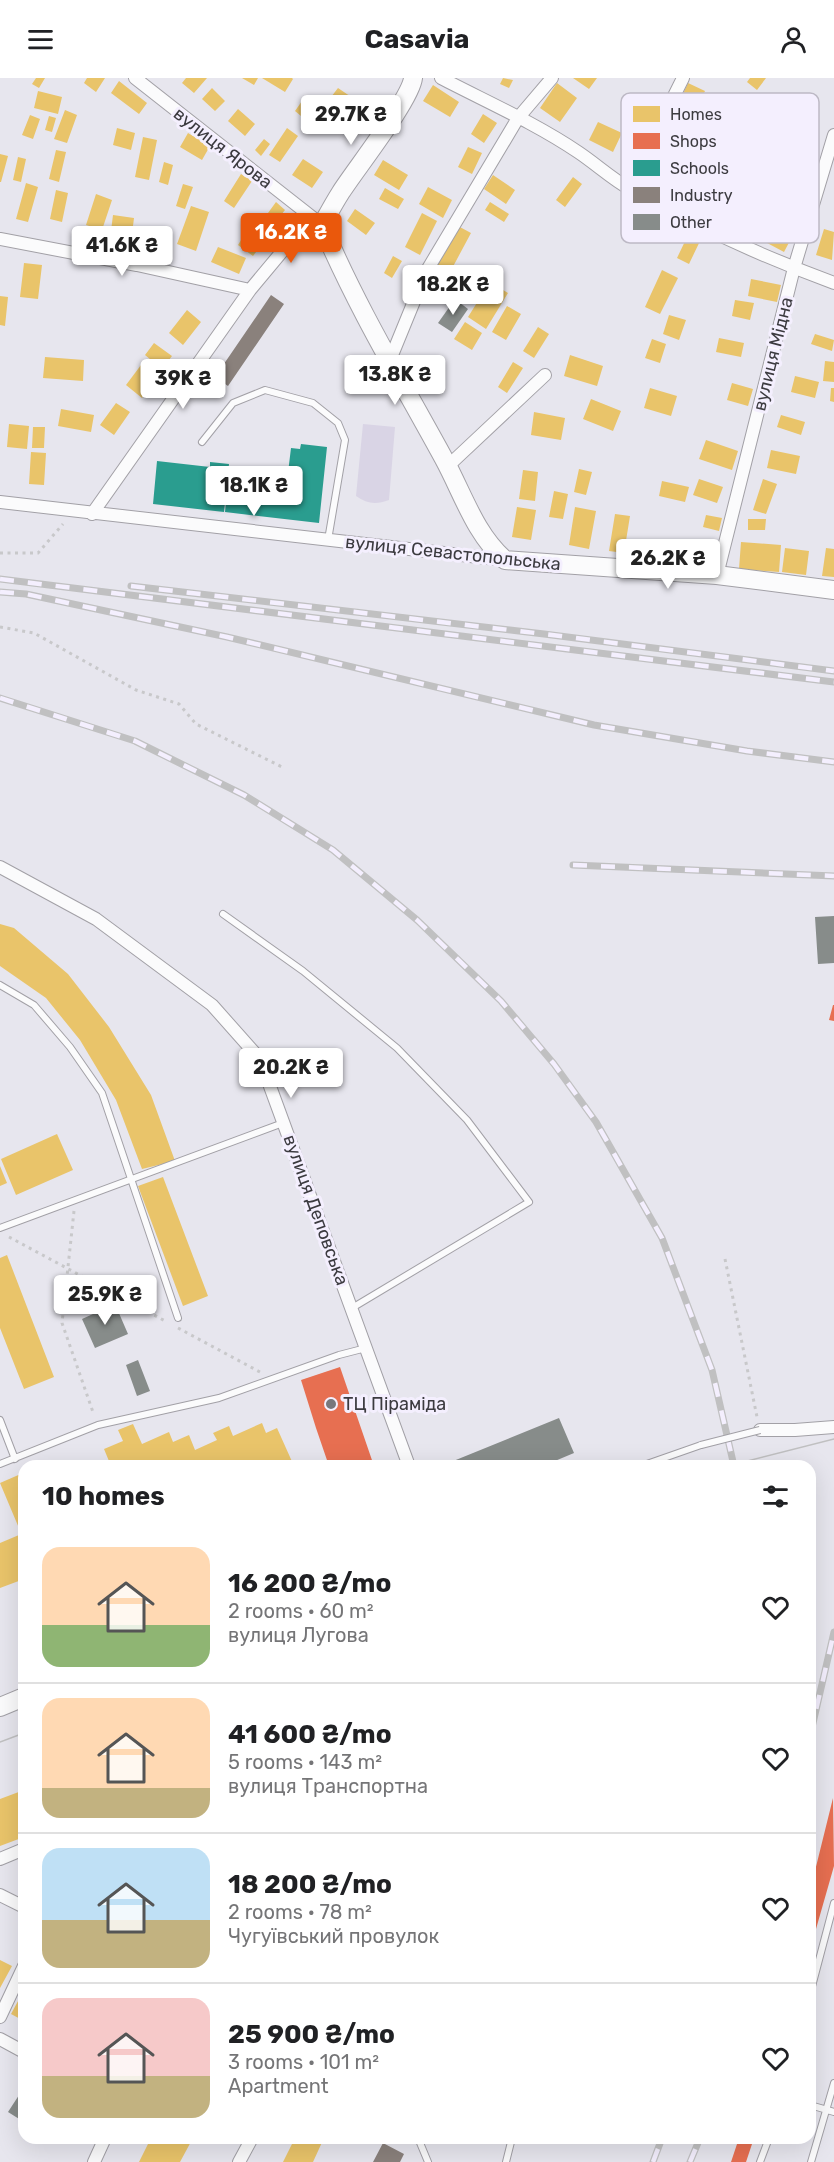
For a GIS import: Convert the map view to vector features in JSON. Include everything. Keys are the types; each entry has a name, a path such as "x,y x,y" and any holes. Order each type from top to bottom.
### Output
{"street":[{"name":"вулиця Ярова","path":"135,78 322,225 343,274 448,466 480,531 490,547 505,560"},
{"path":"92,513 250,290 285,248 322,225 341,192 401,104 412,85 413,78"},
{"path":"441,78 577,151 621,183"},
{"path":"390,360 426,272 518,118 552,78"},
{"path":"676,93 683,78"},
{"name":"вулиця Мідна","path":"819,185 834,135"},
{"path":"0,239 137,265 250,290"},
{"path":"737,243 834,283"},
{"name":"вулиця Мідна","path":"717,575 802,243"},
{"path":"448,466 545,375"},
{"name":"вулиця Севастопольська","path":"0,502 505,560 717,575 834,590"},
{"name":"вулиця Деповська","path":"0,867 96,918 212,1005 260,1059 407,1460"},
{"path":"760,1430 834,1427"},
{"path":"0,1707 18,1700"},
{"path":"0,1859 18,1852"},
{"path":"0,1895 18,1903"},
{"path":"0,2018 18,1979"},
{"path":"0,2039 18,2049"},
{"path":"94,2162 102,2144"},
{"path":"239,2162 249,2144"}],"lane":[{"path":"202,442 233,403 265,390 313,403 338,423 345,440 328,540"},
{"path":"223,914 303,971 397,1048 467,1120 529,1202 352,1308"},
{"path":"0,985 34,1005 70,1047 102,1093 178,1318"},
{"path":"0,1230 284,1122"},
{"path":"0,1464 98,1425 219,1398 339,1354 367,1348"},
{"path":"0,1420 15,1459"},
{"path":"658,1460 700,1445 760,1430"},
{"path":"816,1971 834,1903"},
{"path":"811,2162 834,2083"},
{"path":"816,2107 834,2112"},
{"path":"420,2144 428,2162"},
{"path":"506,2162 510,2144"},
{"path":"760,2162 767,2144"}],"path":[{"path":"0,553 38,553 73,511"},
{"path":"0,627 34,633 136,690 179,704 196,724 282,767"},
{"path":"75,1200 62,1323 98,1425"},
{"path":"0,1230 272,1379"},
{"path":"725,1259 760,1430"}],"shaded area":[{"path":"363,424 395,427 389,500 384,502 372,503 356,496"}],"building: Homes":[{"path":"36,78 45,78 39,88 32,84"},
{"path":"87,78 105,78 96,92 84,83"},
{"path":"186,78 207,78 194,93 182,83"},
{"path":"242,78 258,78 254,85"},
{"path":"262,78 292,78 293,79 285,92"},
{"path":"503,78 513,80 509,88 500,84"},
{"path":"573,78 597,78 589,89"},
{"path":"750,78 766,78 757,90 747,82"},
{"path":"119,81 147,103 139,114 111,93"},
{"path":"557,83 577,98 560,122 540,108"},
{"path":"688,83 705,91 704,93 683,93"},
{"path":"433,85 459,102 450,117 423,101"},
{"path":"212,88 225,101 215,111 202,99"},
{"path":"338,88 366,107 357,120 328,101"},
{"path":"38,91 62,97 58,114 34,108"},
{"path":"302,101 309,106 301,116 295,111"},
{"path":"238,109 255,124 245,136 228,121"},
{"path":"65,110 77,115 67,143 54,139"},
{"path":"483,114 497,123 484,143 471,134"},
{"path":"30,115 40,119 33,139 22,135"},
{"path":"49,116 56,118 52,132 45,130"},
{"path":"598,122 621,133 613,152 589,140"},
{"path":"117,128 135,133 131,150 113,145"},
{"path":"287,128 298,136 280,162 269,155"},
{"path":"188,133 210,146 202,160 180,147"},
{"path":"143,137 157,140 149,180 135,177"},
{"path":"264,139 270,144 261,156 255,150"},
{"path":"468,147 482,153 472,174 458,167"},
{"path":"56,150 66,152 59,182 49,179"},
{"path":"0,154 8,156 1,182 0,182"},
{"path":"18,157 26,159 21,182 13,180"},
{"path":"303,159 323,172 312,188 292,175"},
{"path":"383,160 408,175 399,190 374,175"},
{"path":"164,162 173,165 168,185 159,182"},
{"path":"241,174 252,181 234,208 224,201"},
{"path":"493,175 515,190 506,204 484,189"},
{"path":"573,177 582,184 565,207 556,200"},
{"path":"26,183 38,187 28,222 16,219"},
{"path":"183,184 193,187 185,209 176,206"},
{"path":"428,187 452,200 443,218 419,204"},
{"path":"385,188 404,199 398,209 379,199"},
{"path":"56,190 68,193 62,222 50,219"},
{"path":"96,194 112,200 102,230 86,225"},
{"path":"276,202 285,210 277,220 268,213"},
{"path":"490,202 509,214 504,222 485,210"},
{"path":"191,206 209,212 196,251 177,244"},
{"path":"355,209 375,223 366,235 347,221"},
{"path":"422,213 437,221 420,255 405,247"},
{"path":"113,215 134,218 132,234 111,231"},
{"path":"458,226 471,233 441,289 429,282"},
{"path":"824,229 834,232 832,260 816,255"},
{"path":"243,237 259,248 253,256 238,245"},
{"path":"684,243 699,243 689,264 677,258"},
{"path":"767,243 789,243 784,252"},
{"path":"218,247 246,258 239,274 211,262"},
{"path":"393,256 402,261 392,278 384,273"},
{"path":"24,263 42,265 38,299 20,297"},
{"path":"662,270 678,278 660,314 645,307"},
{"path":"751,279 781,285 777,302 748,296"},
{"path":"490,282 508,293 486,329 468,317"},
{"path":"0,296 8,297 5,326 0,325"},
{"path":"735,300 754,303 750,320 732,316"},
{"path":"507,306 521,314 506,340 492,332"},
{"path":"187,310 201,322 183,345 169,333"},
{"path":"669,315 686,320 679,340 663,334"},
{"path":"465,322 482,333 472,350 454,339"},
{"path":"538,327 549,334 534,358 523,351"},
{"path":"815,334 834,340 832,351 811,344"},
{"path":"719,338 744,343 741,357 716,352"},
{"path":"652,339 666,344 660,363 645,358"},
{"path":"154,343 172,356 162,369 145,355"},
{"path":"570,355 603,366 597,386 564,376"},
{"path":"45,357 84,360 83,381 43,378"},
{"path":"144,361 161,373 142,398 126,385"},
{"path":"825,361 834,362 834,382 823,381"},
{"path":"513,362 523,368 507,393 498,387"},
{"path":"795,376 819,382 815,398 791,392"},
{"path":"732,383 753,389 748,406 727,400"},
{"path":"650,388 677,396 671,416 644,408"},
{"path":"831,388 834,388 834,402 830,401"},
{"path":"591,399 621,411 613,431 583,419"},
{"path":"116,403 130,412 114,435 100,425"},
{"path":"61,409 94,415 91,432 58,426"},
{"path":"534,412 565,418 561,440 531,435"},
{"path":"781,415 805,422 801,435 777,427"},
{"path":"9,424 29,426 27,449 7,447"},
{"path":"33,427 45,427 44,448 32,448"},
{"path":"706,440 738,451 732,470 699,459"},
{"path":"771,450 800,456 796,474 767,468"},
{"path":"31,452 46,453 44,485 29,484"},
{"path":"579,469 592,472 586,495 574,492"},
{"path":"523,470 538,472 535,501 519,499"},
{"path":"699,479 723,487 717,503 693,495"},
{"path":"763,479 777,484 766,514 753,510"},
{"path":"662,481 689,487 685,502 659,496"},
{"path":"554,491 568,494 563,519 549,517"},
{"path":"517,507 536,510 531,540 512,537"},
{"path":"575,507 596,511 589,549 569,545"},
{"path":"615,514 630,516 624,553 609,551"},
{"path":"706,515 722,518 719,531 703,527"},
{"path":"748,519 766,519 765,530 748,530"},
{"path":"678,539 711,543 708,565 675,561"},
{"path":"741,542 781,545 779,572 739,569"},
{"path":"785,548 809,551 806,575 782,572"},
{"path":"826,548 834,549 834,577 822,576"},
{"path":"0,924 14,928 68,974 109,1027 151,1095 175,1161 142,1169 116,1100 80,1040 46,998 0,966"},
{"path":"57,1134 73,1170 16,1195 1,1159"},
{"path":"0,1166 7,1183 0,1186"},
{"path":"163,1177 208,1296 183,1306 138,1186"},
{"path":"7,1255 54,1377 24,1389 0,1328 0,1258"},
{"path":"262,1423 266,1433 277,1428 291,1460 109,1460 104,1449 123,1441 118,1430 133,1424 142,1444 169,1432 173,1442 189,1435 195,1450 217,1440 213,1433 229,1426 233,1436"},
{"path":"18,1475 18,1526 0,1483"},
{"path":"18,1535 18,1581 0,1588 0,1543"},
{"path":"18,1792 18,1839 0,1846 0,1799"},
{"path":"0,1960 12,1966 0,1988"},
{"path":"18,2001 18,2018 11,2014"},
{"path":"148,2144 190,2144 180,2162 139,2162"},
{"path":"292,2144 321,2144 313,2162 283,2162"}],"building: Shops":[{"path":"834,1005 834,1021 829,1020"},
{"name":"ТЦ Піраміда","path":"340,1367 372,1460 327,1460 301,1380"},
{"path":"833,1798 834,1866 816,1929 816,1867"},
{"path":"737,2144 752,2144 746,2162 731,2162"}],"building: Schools":[{"path":"301,444 327,447 319,523 225,512 228,483 286,489 291,448 300,449"},
{"path":"157,461 210,467 210,462 229,464 224,512 153,504"}],"building: Industry":[{"path":"271,295 284,304 228,386 215,377"},
{"path":"382,2144 404,2154 400,2162 373,2162"}],"building: Other":[{"path":"455,299 468,309 452,332 438,323"},
{"path":"834,916 834,963 818,964 815,917"},
{"path":"115,1304 128,1334 95,1348 82,1319"},
{"path":"138,1360 150,1391 137,1396 126,1365"},
{"path":"559,1418 574,1453 557,1460 456,1460"},
{"path":"18,2097 18,2118 8,2112"}],"tram line":[{"path":"752,1460 834,1439"},
{"path":"0,1742 18,1735"}],"railway":[{"path":"0,579 834,682"},
{"path":"131,586 544,634 834,671"},
{"path":"0,592 26,594 227,637 594,725 747,751 834,762"},
{"path":"0,698 135,741 244,795 333,850 417,920 501,1001 554,1064 596,1122 662,1238 712,1370 733,1460"},
{"path":"573,865 834,876"},
{"path":"816,1710 834,1632"},
{"path":"653,2162 660,2144"},
{"path":"690,2162 698,2144"}],"place":[{"name":"ТЦ Піраміда","path":"331,1404"}]}
